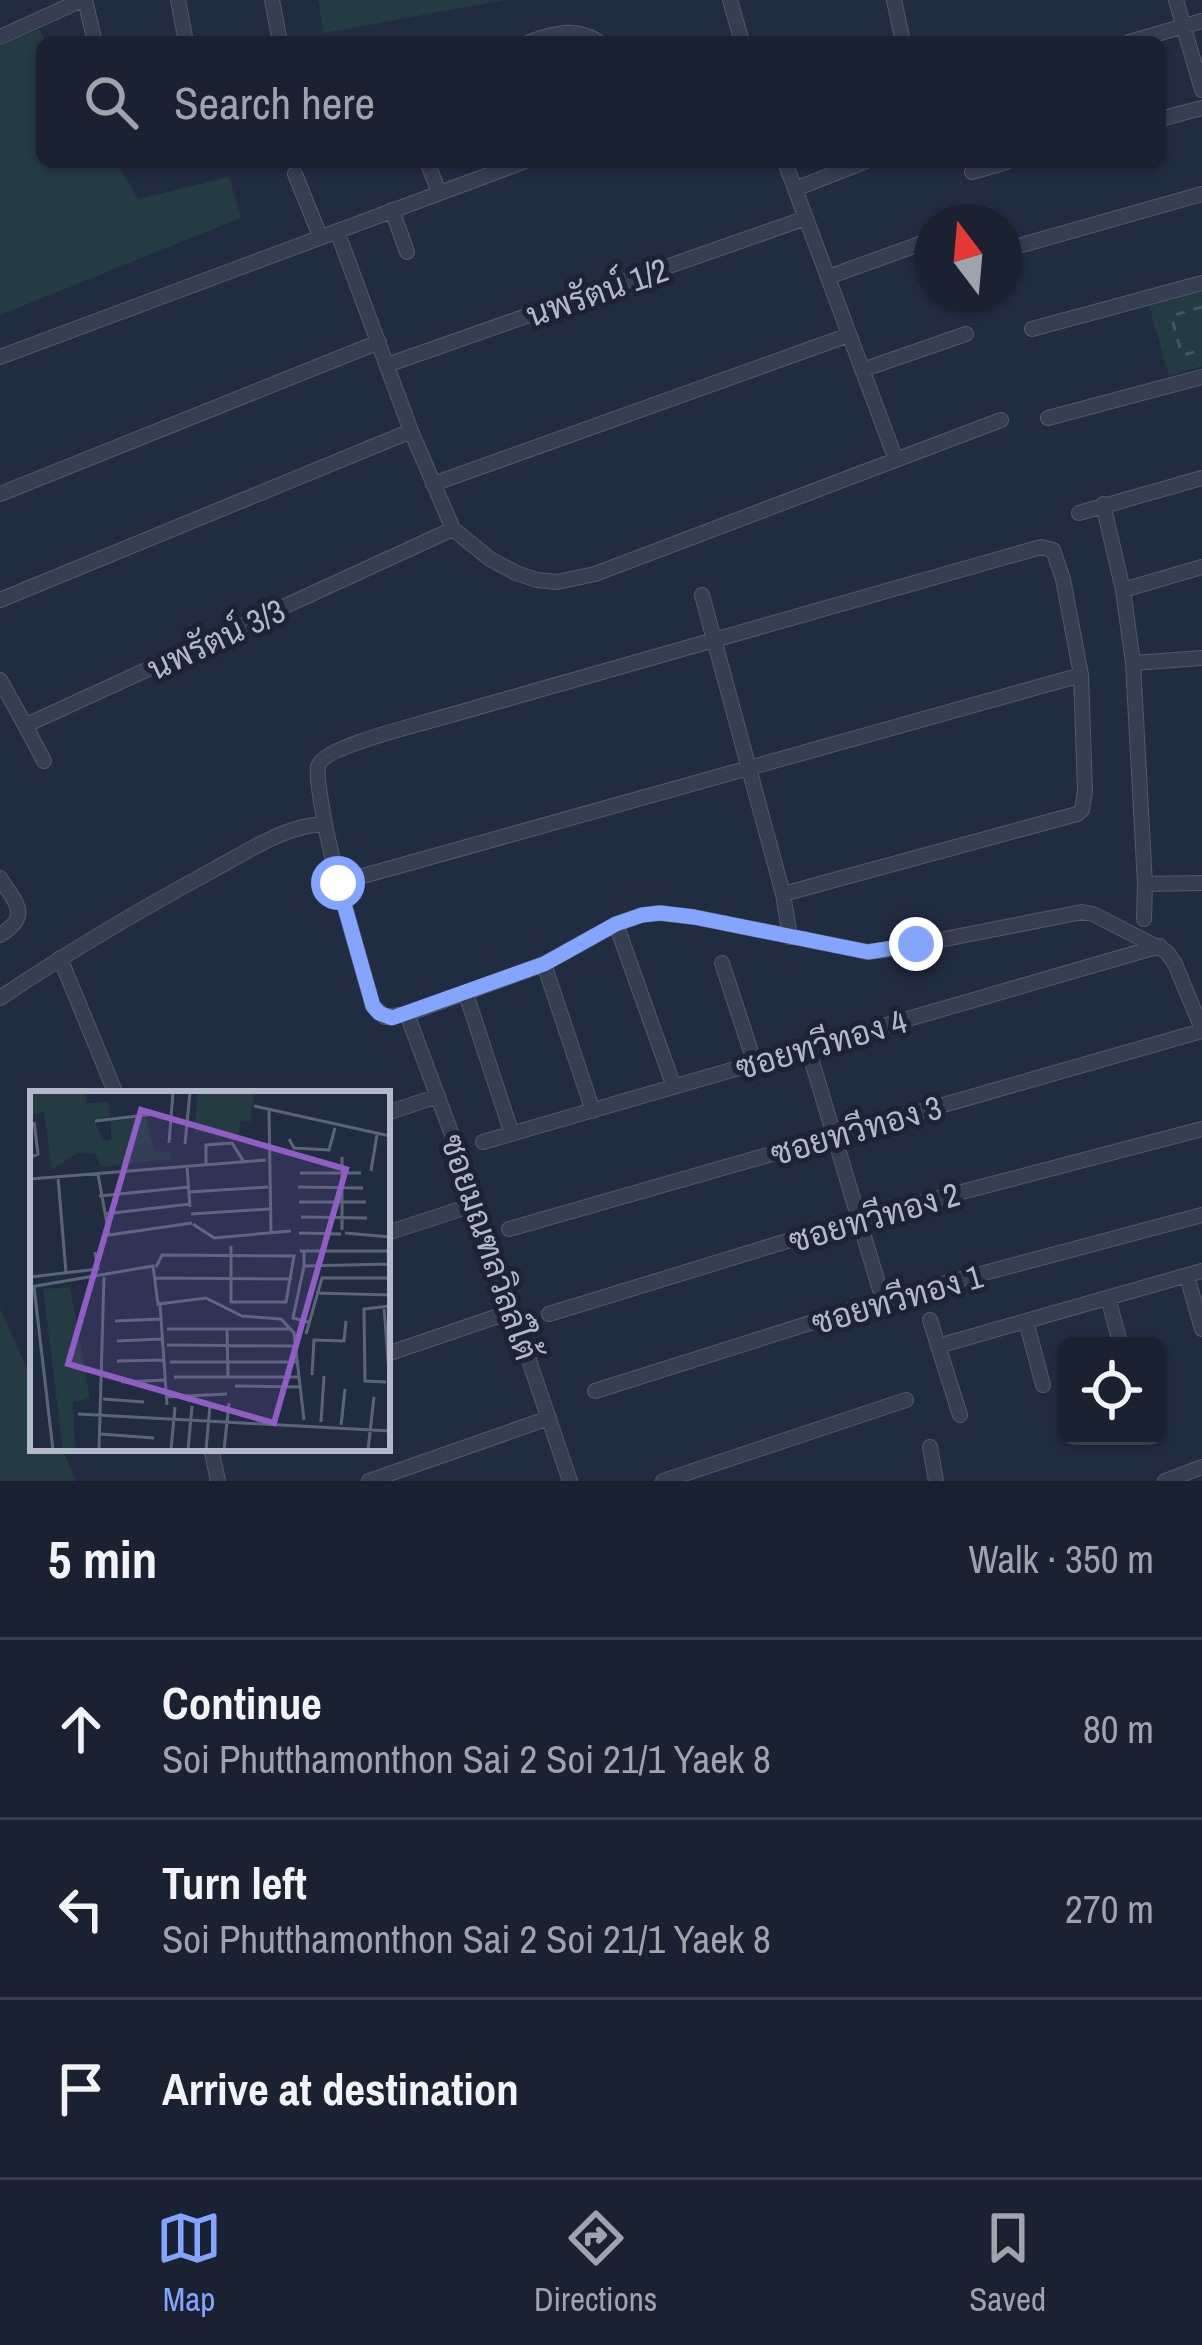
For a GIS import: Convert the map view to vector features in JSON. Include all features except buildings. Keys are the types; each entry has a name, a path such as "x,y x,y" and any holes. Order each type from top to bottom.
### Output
{"street":[{"path":"0,37 84,0 93,36"},
{"path":"178,0 185,36"},
{"path":"272,0 279,36"},
{"path":"730,0 740,36"},
{"path":"894,0 903,36"},
{"path":"1176,0 1202,90"},
{"path":"1151,36 1202,22"},
{"path":"551,36 569,31 590,36"},
{"path":"1166,117 1202,108"},
{"path":"429,168 439,192"},
{"path":"0,357 506,168"},
{"path":"787,168 896,460"},
{"path":"795,189 849,168"},
{"path":"972,172 986,168"},
{"path":"295,174 320,236"},
{"path":"1022,245 1202,194"},
{"path":"392,210 407,251"},
{"name":"นพรัตน์ 1/2","path":"387,365 806,218"},
{"path":"337,231 453,529 479,552 537,580 557,582 596,574 1001,420"},
{"path":"828,277 914,246"},
{"path":"1032,329 1202,284"},
{"path":"433,484 849,334"},
{"path":"862,370 966,334"},
{"path":"0,494 379,342"},
{"path":"1048,418 1202,376"},
{"path":"0,600 411,431"},
{"path":"1079,512 1202,478"},
{"path":"1102,505 1124,590 1133,663 1144,919"},
{"name":"นพรัตน์ 3/3","path":"25,724 453,529"},
{"path":"783,894 1078,814 1085,790 1081,675 1063,579 1057,556 1048,547 433,720 331,753 318,766 338,883 373,1006 385,1017 407,1014 544,964 642,915 694,917 868,952 1082,912 1160,946 1175,964 1202,1030"},
{"path":"1124,590 1202,567"},
{"path":"702,595 783,894 790,937"},
{"path":"1133,663 1202,658"},
{"path":"338,883 1081,675"},
{"path":"0,680 44,761"},
{"path":"0,998 122,920 270,841 311,824 325,825"},
{"path":"0,878 19,916 16,925 0,935"},
{"path":"1145,884 1202,884"},
{"path":"616,924 674,1087"},
{"name":"ซอยทวีทอง 4","path":"483,1142 1160,946"},
{"path":"60,958 115,1091"},
{"path":"722,963 755,1064"},
{"path":"544,964 592,1111"},
{"path":"466,994 512,1134"},
{"name":"ซอยมณฑลวิลล์ใต้","path":"407,1014 568,1480"},
{"name":"ซอยทวีทอง 3","path":"509,1229 1202,1030"},
{"path":"808,1048 883,1300"},
{"path":"390,1113 438,1096"},
{"name":"ซอยทวีทอง 2","path":"549,1314 859,1220 1202,1129"},
{"path":"390,1232 476,1204"},
{"name":"ซอยทวีทอง 1","path":"596,1390 883,1300 1202,1215"},
{"path":"938,1346 1194,1274 1202,1329"},
{"path":"1108,1298 1119,1337"},
{"path":"390,1353 513,1312"},
{"path":"930,1320 960,1415"},
{"path":"1026,1321 1043,1384"},
{"path":"663,1481 906,1400"},
{"path":"369,1481 549,1418"},
{"path":"930,1447 936,1481"},
{"path":"212,1451 218,1481"},
{"path":"1165,1481 1202,1467"}],"path":[{"path":"1202,307 1175,315 1172,324 1181,352 1202,350"}],"shaded area":[{"path":"318,0 505,0 324,33"},
{"path":"39,29 43,36 36,36 36,168 120,168 138,199 229,177 241,218 0,315 0,46"},
{"path":"1202,292 1202,366 1169,376 1149,306"},
{"path":"0,1308 30,1376 30,1451 63,1451 76,1481 0,1481"}],"route":[{"path":"338,883 373,1006 392,1018 544,964 642,915 694,917 868,952 916,944"}]}
